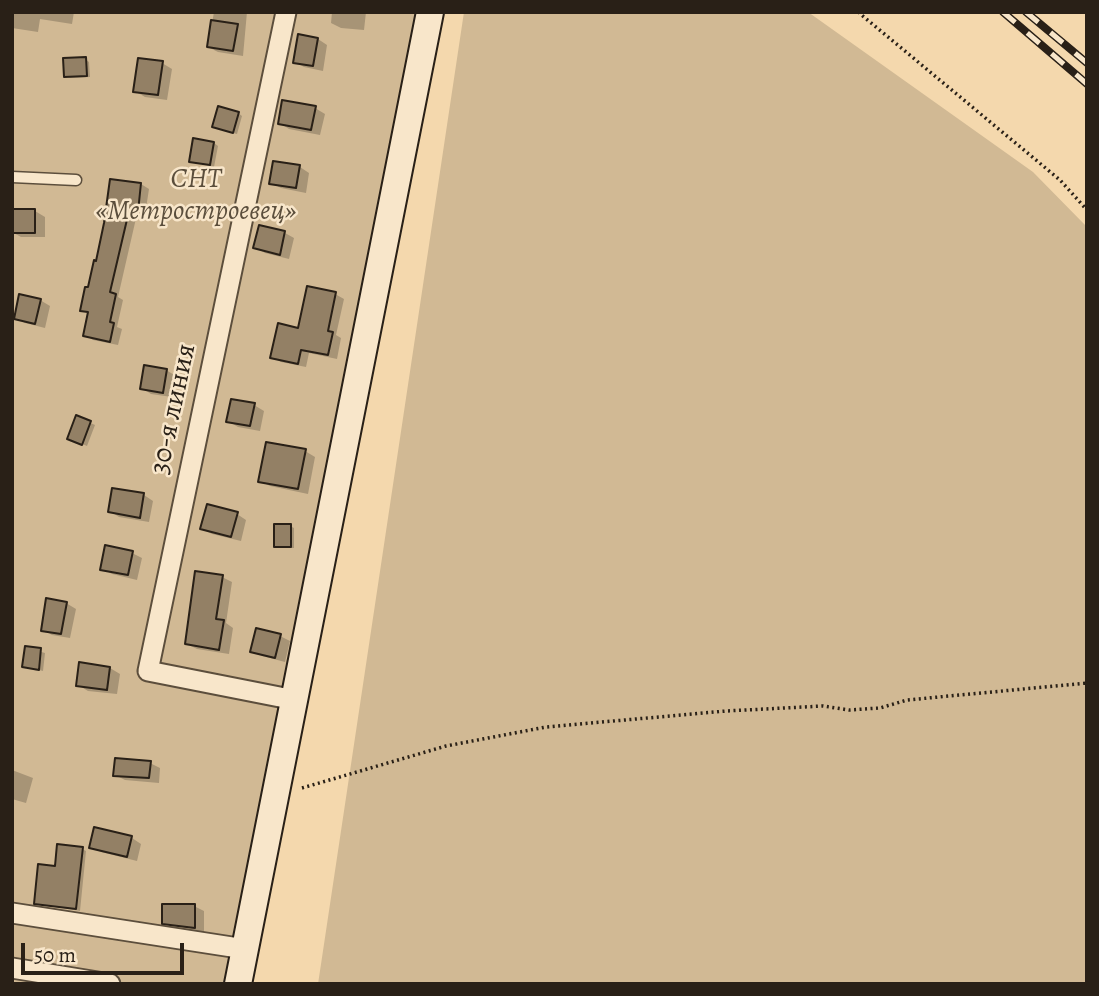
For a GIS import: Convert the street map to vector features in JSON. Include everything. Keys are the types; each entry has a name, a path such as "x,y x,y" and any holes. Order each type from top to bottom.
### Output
{"street":[{"name":"30-я линия","path":"286,12 148,671 295,700"},
{"path":"238,984 429,12"},
{"path":"12,913 245,949"},
{"path":"12,968 110,984"}],"lane":[{"path":"12,177 76,180"}],"path":[{"path":"858,12 1060,180 1087,210"},
{"path":"276,795 446,746 547,727 823,706 849,710 880,708 906,700 1087,683"}],"green space":[{"name":"СНТ «Метростроевец»","path":"12,12 418,12 238,984 12,984"},
{"path":"464,12 808,12 1033,172 1087,227 1087,984 318,984"}],"building":[{"path":"211,20 238,24 233,51 207,47"},
{"path":"298,34 318,38 313,66 293,63"},
{"path":"86,57 87,76 64,77 63,58"},
{"path":"138,58 163,61 158,95 133,92"},
{"path":"282,100 316,106 311,130 278,124"},
{"path":"218,106 239,112 233,133 212,127"},
{"path":"193,138 214,142 210,165 189,162"},
{"path":"273,161 300,165 296,188 269,184"},
{"path":"110,179 141,183 138,212 129,211 110,292 116,294 110,322 114,323 110,342 83,336 88,312 80,311 85,287 88,287 94,260 96,261"},
{"path":"12,209 35,209 35,233 12,233"},
{"path":"259,225 285,231 280,255 253,248"},
{"path":"307,286 336,292 328,331 333,332 328,355 301,350 298,364 270,358 278,323 298,328"},
{"path":"19,294 41,299 35,324 14,319"},
{"path":"144,365 167,369 163,393 140,389"},
{"path":"231,399 255,403 250,426 226,422"},
{"path":"76,415 91,421 82,445 67,439"},
{"path":"266,442 306,449 298,489 258,482"},
{"path":"112,488 144,493 140,518 108,512"},
{"path":"207,504 238,512 231,537 200,529"},
{"path":"274,524 291,524 291,547 274,547"},
{"path":"105,545 133,551 128,575 100,570"},
{"path":"195,571 223,575 216,619 224,620 219,650 185,644"},
{"path":"46,598 67,602 61,634 41,631"},
{"path":"256,628 281,634 275,658 250,652"},
{"path":"25,646 41,648 39,670 22,667"},
{"path":"79,662 110,667 107,690 76,686"},
{"path":"115,758 151,761 149,778 113,776"},
{"path":"94,827 132,836 127,857 89,848"},
{"path":"57,844 83,847 76,909 34,904 38,864 55,866"},
{"path":"162,904 195,904 195,928 162,924"}],"railway":[{"path":"1003,12 1087,84"},
{"path":"1026,12 1087,63"}]}
